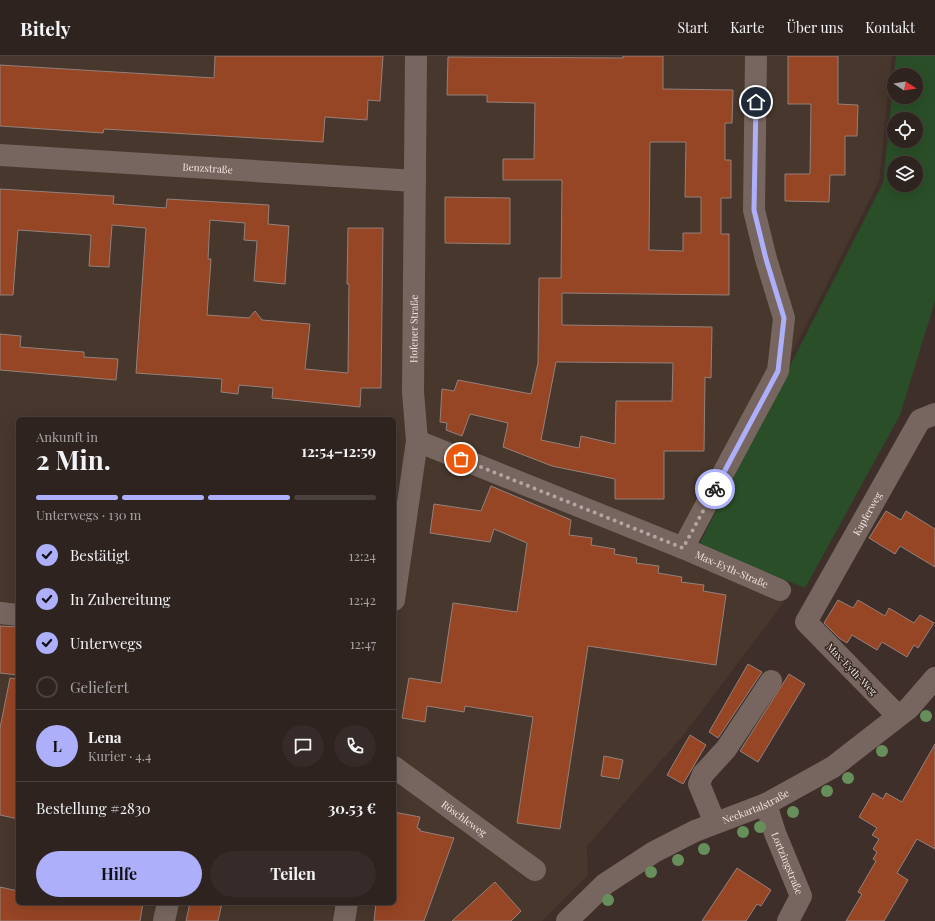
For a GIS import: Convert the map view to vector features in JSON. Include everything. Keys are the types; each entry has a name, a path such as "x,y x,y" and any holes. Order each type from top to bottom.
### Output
{"street":[{"name":"Hofener Straße","path":"396,586 417,441 412,392 416,56"},
{"name":"Max-Eyth-Straße","path":"683,548 778,371 784,318 766,259 754,210 756,56"},
{"name":"Benzstraße","path":"0,155 415,181"},
{"name":"Kapferweg","path":"806,622 920,420 935,414"},
{"name":"Max-Eyth-Straße","path":"417,441 683,548 780,590"},
{"path":"0,613 16,615"},
{"name":"Max-Eyth-Weg","path":"806,622 898,716"},
{"name":"Neckartalstraße","path":"567,921 605,884 654,852 695,831 766,804 833,767 909,708 935,678"},
{"path":"714,823 699,784 703,774 726,749 771,681"},
{"name":"Röschleweg","path":"396,768 535,870"},
{"name":"Lortzingstraße","path":"766,804 775,833 801,896 796,909 788,921"},
{"path":"164,921 168,905"},
{"path":"344,921 347,905"}],"shaded area":[{"path":"0,56 892,56 891,68 887,68 887,104 879,181 694,547 793,590 681,738 587,846 588,875 542,921 0,921"}],"green space":[{"path":"896,56 935,56 935,301 900,415 805,588 699,545 883,183 887,144 887,148 923,148 923,112 890,112 891,104 923,104 923,68 895,68"}],"building":[{"path":"215,56 383,56 380,101 368,100 367,120 325,117 323,142 104,129 103,133 0,126 0,65 214,78"},
{"path":"623,56 663,56 663,89 733,90 732,123 725,123 725,160 731,160 731,198 721,198 721,234 729,234 729,295 562,293 562,325 712,327 711,378 705,377 704,451 664,451 664,499 615,499 615,479 552,466 503,447 508,423 470,414 462,436 446,430 447,423 440,422 442,389 454,391 458,380 531,394 538,363 539,278 561,278 562,180 503,180 503,159 534,159 535,103 487,102 487,95 447,95 448,57 623,58","holes":["650,142 686,142 685,197 701,197 701,233 683,233 683,251 649,250","556,362 673,363 672,401 616,401 615,444 581,436 579,448 541,440"]},
{"path":"788,56 838,56 838,104 858,105 857,136 845,136 845,175 830,175 829,202 785,201 785,174 810,174 811,104 788,104"},
{"path":"0,189 114,196 113,204 166,208 167,199 269,205 268,224 289,226 285,284 254,281 257,241 244,240 245,223 210,220 208,259 211,259 207,315 249,318 255,311 262,320 310,324 305,369 348,373 348,228 383,228 381,388 361,388 360,407 272,398 273,388 239,385 238,394 221,392 222,379 136,373 146,228 112,225 109,267 89,266 91,235 18,230 13,295 0,295"},
{"path":"445,197 510,198 510,244 445,243"},
{"path":"0,334 21,336 20,347 84,352 84,357 118,359 116,380 0,370"},
{"path":"491,486 571,520 569,535 592,538 591,545 615,549 614,554 637,558 636,563 659,566 658,573 682,577 681,582 704,585 703,591 726,595 716,665 588,646 560,829 517,823 533,717 465,706 464,712 427,706 425,722 402,718 409,678 441,683 453,603 517,612 527,543 494,529 490,542 430,533 434,504 481,511"},
{"path":"886,511 901,520 906,511 935,529 935,567 900,546 895,554 869,538"},
{"path":"838,600 853,608 858,600 885,616 889,608 914,623 920,615 934,623 918,648 914,645 907,657 882,642 877,650 852,635 847,643 839,638 824,623"},
{"path":"0,626 16,627 16,675 0,673"},
{"path":"748,664 762,672 718,738 709,732"},
{"path":"789,674 805,684 758,762 740,751"},
{"path":"10,678 16,679 16,819 0,815 0,728"},
{"path":"690,735 706,745 683,784 667,775"},
{"path":"935,744 935,849 917,839 897,873 908,880 884,921 846,921 862,894 858,892 876,861 873,859 877,852 873,849 879,839 872,835 877,828 859,817 873,793 883,799 886,793 902,802"},
{"path":"604,756 623,760 619,779 601,776"},
{"path":"396,812 420,817 417,828 420,829 420,831 454,838 424,921 374,921 376,905 396,905"},
{"path":"737,868 771,890 761,906 757,904 746,921 702,921"},
{"path":"495,882 521,911 511,921 452,921"},
{"path":"0,887 16,891 16,905 143,905 140,921 0,921"},
{"path":"190,905 222,905 218,921 186,921"}],"way so far":[{"path":"461,459 683,548 715,489"}],"route":[{"path":"715,489 778,371 784,318 766,259 754,210 756,102"}]}
